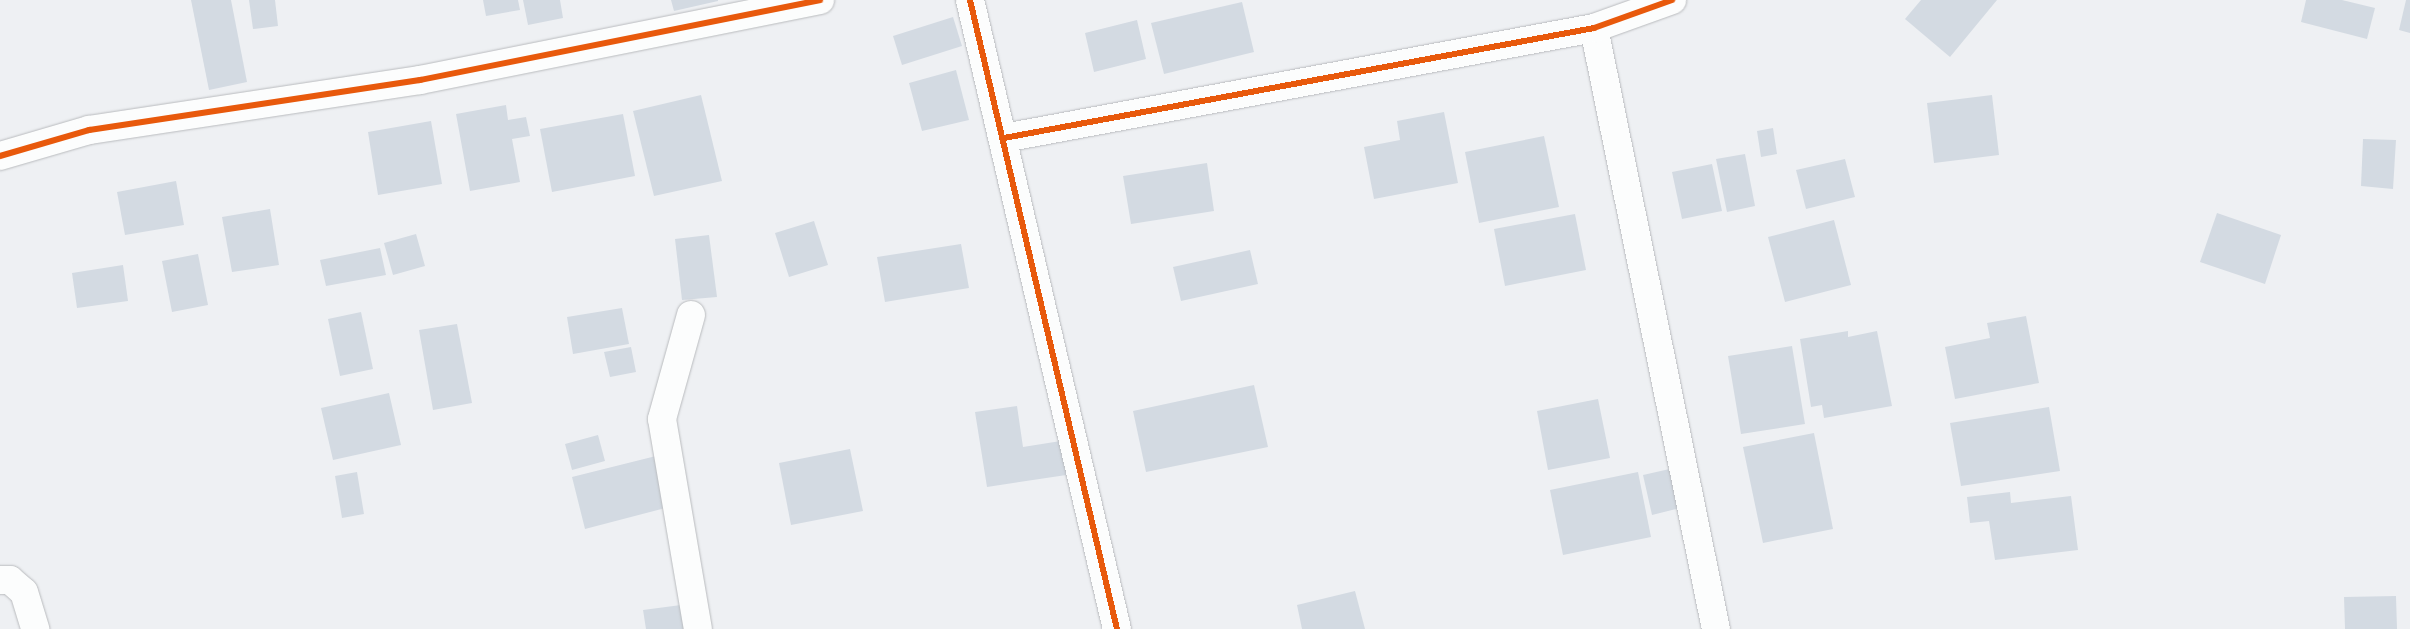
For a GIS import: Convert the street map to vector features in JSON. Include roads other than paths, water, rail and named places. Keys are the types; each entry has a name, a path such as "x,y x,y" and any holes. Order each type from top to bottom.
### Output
{"street":[{"path":"0,156 89,130 420,80 820,0"},
{"path":"970,0 1118,629"},
{"path":"1004,138 1594,28 1672,0"},
{"path":"1594,28 1716,629"},
{"path":"691,315 662,419 698,629"},
{"path":"0,580 10,580 24,592 36,629"}]}
